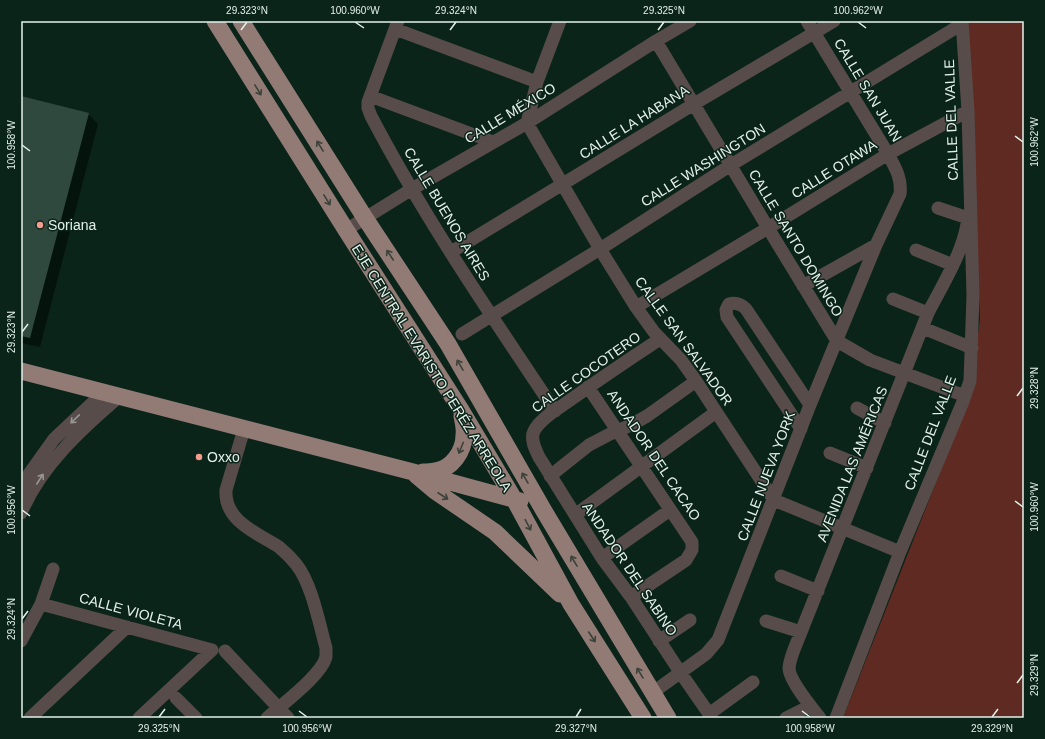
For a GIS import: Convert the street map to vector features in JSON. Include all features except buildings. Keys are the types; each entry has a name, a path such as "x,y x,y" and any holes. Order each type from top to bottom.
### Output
{"main road":[{"name":"EJE CENTRAL EVARISTO PERÉZ ARREOLA","path":"215,21 461,410 514,499 571,604 643,718"},
{"name":"EJE CENTRAL EVARISTO PERÉZ ARREOLA","path":"242,21 365,218 448,344 544,511 668,718"},
{"path":"245,68 264,57"},
{"path":"21,371 514,499 544,511"},
{"path":"413,472 436,471 446,467 460,452 464,434 461,410"},
{"path":"413,472 436,491 495,532 571,604"}],"street":[{"path":"527,123 537,82 560,21"},
{"name":"CALLE MÉXICO","path":"346,230 412,189 527,123 690,21"},
{"name":"CALLE SAN JUAN","path":"807,21 900,176"},
{"name":"CALLE LA HABANA","path":"451,252 694,104 834,21"},
{"name":"CALLE WASHINGTON","path":"462,334 962,22"},
{"name":"CALLE DEL VALLE","path":"836,718 900,552 970,381 973,267 970,219 968,111 962,22"},
{"path":"396,25 537,82"},
{"name":"CALLE BUENOS AIRES","path":"396,25 368,102 368,108 371,116 412,189 451,252 491,316 555,411"},
{"name":"CALLE SANTO DOMINGO","path":"656,41 837,341 870,360 965,396"},
{"path":"370,96 493,142"},
{"name":"CALLE OTAWA","path":"636,307 888,154 968,111"},
{"name":"CALLE SAN SALVADOR","path":"527,123 562,185 636,307 660,339 681,360 774,500"},
{"name":"CALLE NUEVA YORK","path":"652,693 706,654 718,640 810,405 876,245 900,194 900,176"},
{"path":"938,208 970,219"},
{"name":"AVENIDA LAS AMÉRICAS","path":"820,718 792,679 789,668 801,632 928,313 953,265 970,219"},
{"path":"803,286 876,245"},
{"path":"916,250 953,265"},
{"path":"893,299 928,313"},
{"path":"801,428 727,317 726,310 730,304 736,303 742,305 746,309 810,405"},
{"path":"923,328 972,348"},
{"name":"CALLE COCOTERO","path":"533,432 539,423 555,411 660,339"},
{"path":"550,476 590,445 647,416 696,381"},
{"name":"ANDADOR DEL CACAO","path":"588,387 692,542 692,550 686,560 631,598"},
{"path":"21,489 29,474 54,439 104,392"},
{"path":"21,513 38,482 64,448 120,396"},
{"path":"857,408 885,423"},
{"path":"575,516 640,466 716,412"},
{"path":"244,429 226,490 228,506 239,522 280,548 297,565 308,586 326,648 326,656 320,669 310,680 267,718"},
{"name":"ANDADOR DEL SABINO","path":"533,432 534,446 550,476 575,516 602,558 711,716"},
{"path":"830,453 867,468"},
{"path":"774,500 900,552"},
{"path":"602,558 670,510"},
{"path":"21,641 41,604 53,569"},
{"path":"781,576 818,591"},
{"name":"CALLE VIOLETA","path":"41,604 212,650 139,718"},
{"path":"659,641 690,620"},
{"path":"766,621 801,632"},
{"path":"30,718 127,627"},
{"path":"225,651 288,718"},
{"path":"711,716 753,682"},
{"path":"176,698 196,718"},
{"path":"786,718 810,706"}],"shaded area":[{"path":"962,21 1024,21 1024,718 843,718 971,394 980,318 975,194"}],"place":[{"name":"Soriana","path":"40,225"},
{"name":"Oxxo","path":"199,457"}]}
